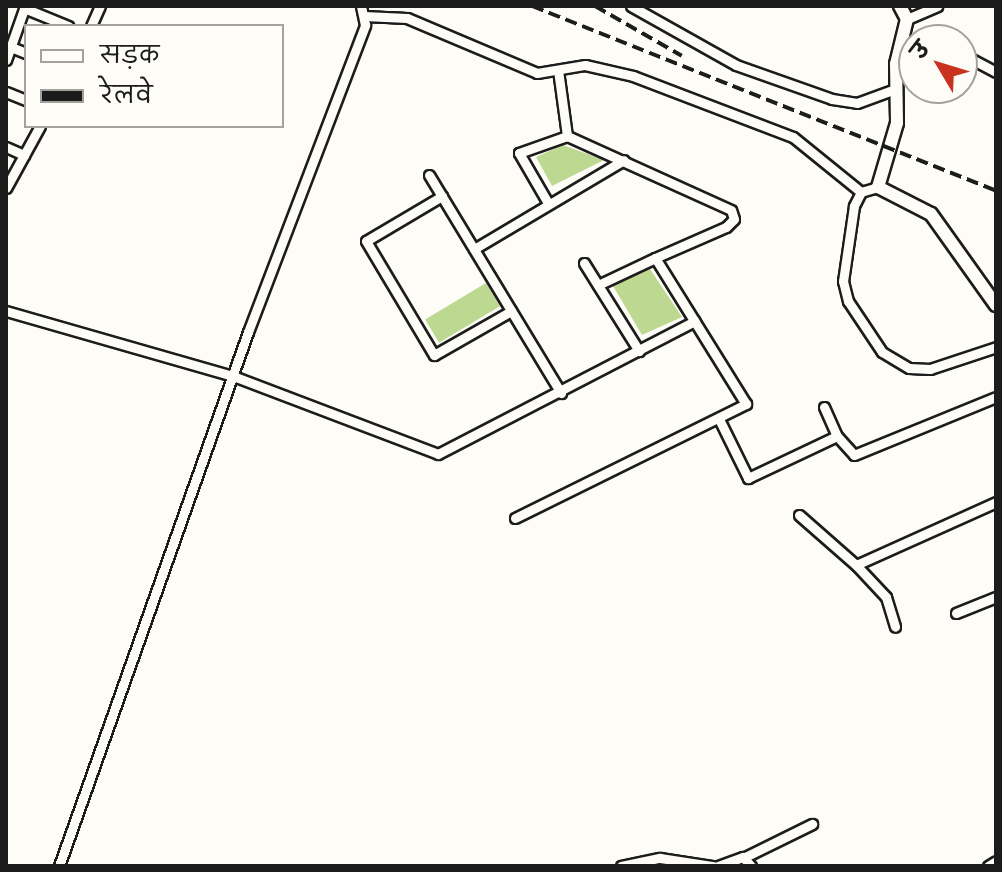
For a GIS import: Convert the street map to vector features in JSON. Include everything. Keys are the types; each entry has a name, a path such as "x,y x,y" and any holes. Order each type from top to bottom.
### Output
{"street":[{"path":"631,6 736,65 832,99 857,103 895,89"},
{"path":"878,187 897,123 895,89 907,19 900,6"},
{"path":"907,19 937,6"},
{"path":"6,60 24,7 63,24"},
{"path":"59,866 233,376 365,25 362,11 407,18 529,71 585,65 609,69 793,137 861,192"},
{"path":"11,47 24,52"},
{"path":"978,62 996,72"},
{"path":"558,70 567,136"},
{"path":"6,188 39,128"},
{"path":"548,203 519,153 567,136 731,210 734,219 726,227 598,285"},
{"path":"6,147 24,155"},
{"path":"474,249 624,160"},
{"path":"429,175 561,393"},
{"path":"996,305 931,214 878,187 861,192 854,206 843,289 882,352 909,368 930,369 996,347"},
{"path":"442,196 366,241 426,342 435,355 511,311"},
{"path":"515,518 719,419 745,402 655,258"},
{"path":"584,263 639,351"},
{"path":"6,311 233,376 438,454 695,321"},
{"path":"824,407 837,436 854,455 996,397"},
{"path":"719,419 748,478 837,436"},
{"path":"856,565 996,502"},
{"path":"799,515 856,565 886,597 895,627"},
{"path":"956,613 996,597"},
{"path":"621,866 660,858 716,866 748,862 812,824"},
{"path":"989,866 996,861"}],"green space":[{"path":"563,145 604,160 552,186 536,157"},
{"path":"650,269 682,317 642,335 613,286"},
{"path":"486,283 500,306 439,343 425,320"}],"railway":[{"path":"532,6 996,191"},
{"path":"595,6 682,56"}]}
